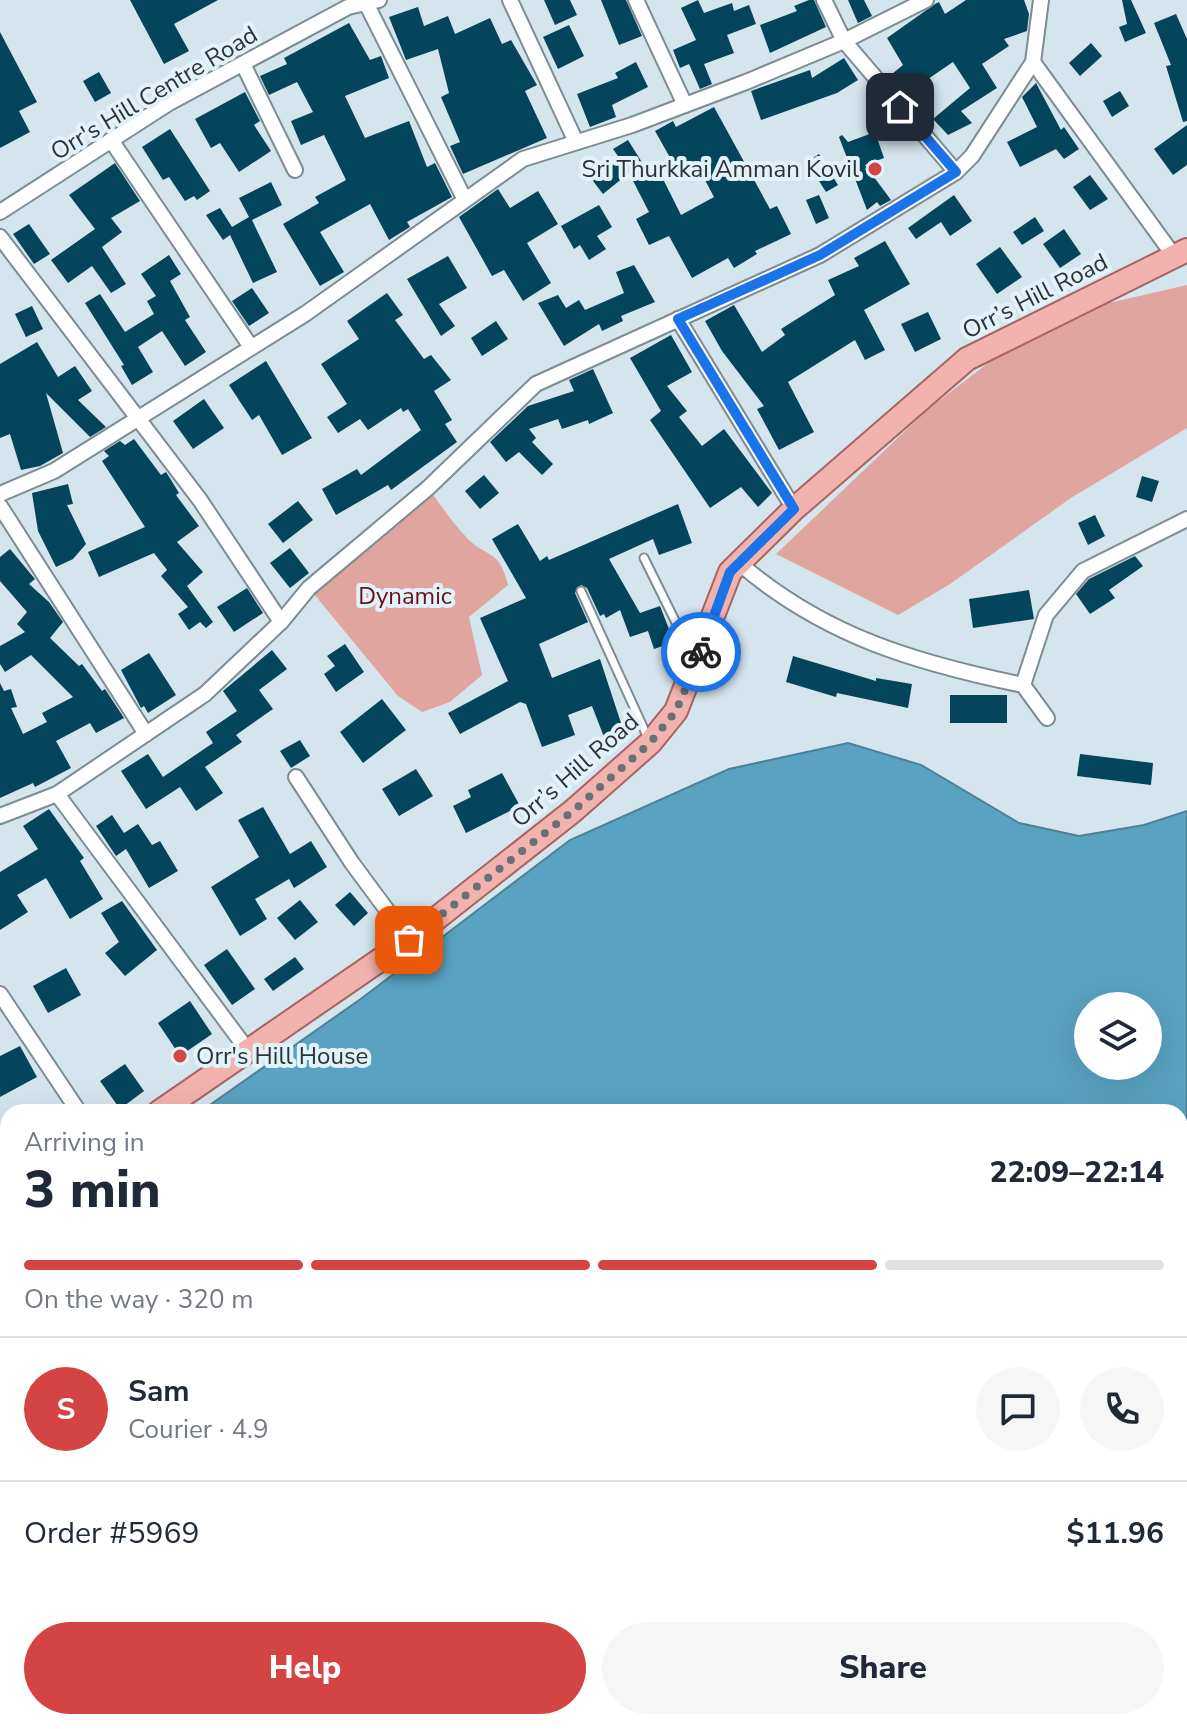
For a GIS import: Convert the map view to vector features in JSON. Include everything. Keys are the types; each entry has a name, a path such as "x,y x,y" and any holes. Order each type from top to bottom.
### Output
{"main road":[{"name":"Orr’s Hill Road","path":"171,1104 409,940 573,811 650,743 676,711 730,572 794,509 967,359 1180,253"}],"street":[{"path":"510,0 576,142"},
{"path":"636,0 685,105"},
{"path":"824,0 844,41 956,172"},
{"path":"0,494 54,471 138,420 251,347 523,159 685,105 844,41 926,0"},
{"path":"0,816 57,794 205,694 281,622 309,588 428,488 536,384 820,255 956,172 972,156 1033,62 1041,0"},
{"path":"372,1 465,200"},
{"name":"Orr's Hill Centre Road","path":"0,212 169,103 348,7 372,1"},
{"path":"1033,62 1180,253"},
{"path":"243,64 295,170"},
{"path":"111,140 251,347"},
{"path":"0,237 200,500 281,622"},
{"path":"678,319 794,509"},
{"path":"0,506 146,734"},
{"path":"1023,685 1046,615 1083,571 1187,519"},
{"path":"739,563 826,624 933,666 1023,685 1047,718"},
{"path":"296,777 352,863 409,940"},
{"path":"57,794 249,1052"},
{"path":"0,994 74,1104"}],"lane":[{"path":"644,558 696,664"},
{"path":"581,591 650,743"}],"green space":[{"path":"1187,285 1187,428 1071,498 950,584 898,615 776,554 927,410 1048,317"},
{"name":"Dynamic","path":"428,488 468,539 497,559 508,585 469,617 482,675 450,702 422,712 398,696 309,588"}],"water":[{"path":"848,743 921,765 1019,823 1079,836 1144,825 1187,811 1187,1104 211,1104 362,998 570,840 729,769"}],"building":[{"path":"130,0 218,0 174,24 189,51 164,64"},
{"path":"544,0 570,0 577,15 555,25"},
{"path":"601,0 626,0 642,36 619,45"},
{"path":"698,0 704,13 732,3 734,11 749,5 756,24 727,35 734,53 704,64 712,84 700,89 689,64 680,68 673,50 696,40 681,8"},
{"path":"814,0 826,27 770,53 760,25 797,11 794,6"},
{"path":"848,0 864,0 872,16 858,23"},
{"path":"966,0 1024,0 1029,14 1027,31 1004,39 1009,46 982,64 997,88 961,111 972,123 948,135 933,119 970,88 953,62 906,94 892,74 903,65 887,38 939,2 945,14"},
{"path":"1122,0 1131,0 1146,33 1125,42 1119,27 1127,24"},
{"path":"418,7 424,26 448,16 455,34 490,18 502,44 511,40 537,85 525,91 547,138 463,174 450,146 460,142 441,97 449,93 438,49 406,60 389,17"},
{"path":"1176,14 1187,39 1187,121 1183,122 1166,66 1171,65 1154,23"},
{"path":"349,23 370,60 381,56 389,78 345,96 365,138 409,121 427,167 435,163 452,197 407,222 410,227 389,240 370,204 320,232 344,272 320,286 283,224 319,203 315,197 346,180 324,135 301,145 291,121 313,112 297,82 269,95 260,76 287,64 284,58"},
{"path":"569,25 584,56 558,69 543,37"},
{"path":"0,32 37,102 19,111 30,132 0,148"},
{"path":"1091,43 1102,56 1080,76 1069,63"},
{"path":"844,58 858,80 837,93 761,120 751,91 810,70 812,78"},
{"path":"636,62 648,87 612,105 616,117 590,127 577,94 618,78 615,73"},
{"path":"99,72 111,93 95,102 83,81"},
{"path":"1036,83 1061,130 1064,127 1079,149 1064,159 1056,149 1020,167 1007,142 1037,127 1022,97"},
{"path":"1120,91 1129,106 1112,117 1103,101"},
{"path":"245,92 260,121 254,125 271,151 239,172 220,143 211,148 195,119"},
{"path":"714,107 770,209 777,206 791,234 755,251 757,254 734,268 728,258 692,278 669,236 649,245 636,219 649,212 629,173 603,194 593,181 620,159 613,149 628,140 648,172 672,161 655,131 673,121 676,127","holes":["695,161 714,197 681,215 663,179"]},
{"path":"1187,125 1187,165 1173,175 1154,149"},
{"path":"170,129 210,191 197,200 194,196 185,201 169,177 163,180 142,147"},
{"path":"875,132 884,158 865,165 891,200 880,206 877,202 867,210 839,137 842,135 848,142"},
{"path":"819,154 838,185 826,192 807,162"},
{"path":"115,163 140,201 111,218 122,232 102,247 126,284 111,293 92,266 68,283 51,260 95,229 69,195"},
{"path":"1090,175 1108,199 1090,210 1073,187"},
{"path":"271,182 282,205 252,220 277,272 253,283 230,235 223,240 206,215 220,208 232,227 249,217 239,198"},
{"path":"498,189 510,208 538,191 558,224 527,243 551,283 523,301 504,270 492,276 459,217"},
{"path":"819,195 829,218 816,224 806,200"},
{"path":"954,195 972,221 950,236 941,222 916,239 908,228"},
{"path":"599,205 612,227 597,236 606,249 589,260 580,245 574,249 561,226"},
{"path":"1035,217 1044,231 1022,245 1013,232"},
{"path":"29,224 50,254 34,264 13,234"},
{"path":"1064,229 1081,254 1060,268 1043,244"},
{"path":"885,241 910,284 864,310 885,350 865,360 855,340 788,382 814,432 779,450 757,409 764,406 722,351 705,321 734,305 762,352 785,335 781,329 835,295 828,280 859,266 854,258"},
{"path":"1000,247 1022,277 997,294 976,264"},
{"path":"169,255 181,274 170,281 190,317 185,320 206,352 185,366 162,331 138,347 153,372 132,385 121,366 124,365 85,303 100,294 125,332 154,314 147,301 156,296 141,274"},
{"path":"448,256 467,288 439,304 455,326 441,336 407,279"},
{"path":"634,265 655,302 621,316 623,321 602,331 599,324 564,346 538,303 558,295 566,308 579,300 585,310 624,293 616,272"},
{"path":"252,288 269,313 249,326 232,301"},
{"path":"387,293 403,315 395,320 424,359 431,355 451,380 434,391 452,420 445,424 457,442 391,490 388,485 336,515 322,489 357,469 361,475 421,430 408,409 403,412 401,408 368,430 360,419 338,433 327,417 347,404 321,364 359,339 347,321"},
{"path":"32,306 43,329 26,337 15,314"},
{"path":"928,312 941,339 915,352 901,324"},
{"path":"496,321 508,339 482,356 471,338"},
{"path":"671,335 692,372 667,386 687,411 679,417 702,446 724,429 772,493 758,507 741,487 710,508 650,420 661,411 630,358"},
{"path":"37,342 58,377 75,366 92,391 78,400 106,427 90,437 46,393 63,453 40,466 21,470 10,434 0,438 0,364"},
{"path":"266,361 312,438 282,455 259,415 252,420 229,385"},
{"path":"593,369 613,413 589,424 588,420 562,429 558,419 529,429 536,438 532,442 553,464 542,475 519,452 506,462 490,442 528,406 574,391 569,380"},
{"path":"204,399 224,428 193,449 173,421"},
{"path":"134,439 161,475 166,472 179,493 176,495 199,526 177,542 203,572 187,586 213,622 206,628 200,622 189,630 178,614 188,607 161,576 167,570 154,553 99,577 88,552 145,527 102,461 109,456 104,451 120,441 125,445"},
{"path":"484,475 499,493 480,509 465,491"},
{"path":"1142,476 1159,481 1152,502 1136,497"},
{"path":"68,484 73,504 67,505 86,544 73,559 56,567 38,531 32,493"},
{"path":"298,501 313,520 283,543 268,524"},
{"path":"678,504 692,543 659,555 653,539 609,559 640,613 660,606 674,642 654,649 648,631 630,637 620,610 606,618 604,614 600,616 587,588 581,585 575,593 588,622 539,644 552,678 600,659 623,729 604,737 592,706 568,715 575,735 542,747 526,704 520,702 460,734 448,713 508,681 480,618 526,598 492,539 518,524 540,561 547,556 549,560"},
{"path":"1095,515 1105,536 1088,545 1078,523"},
{"path":"290,548 309,573 290,588 270,563"},
{"path":"10,549 35,579 29,584 49,602 63,622 50,638 79,666 82,664 102,691 105,689 124,718 96,733 90,723 56,741 71,768 35,787 33,783 0,798 0,683 4,691 11,689 17,707 11,708 23,734 47,722 42,713 73,697 31,655 5,672 0,664 0,646 25,632 17,624 27,612 0,581 0,557"},
{"path":"1135,556 1143,566 1109,590 1115,598 1090,614 1076,594 1089,579"},
{"path":"247,588 263,613 234,632 217,607"},
{"path":"1029,590 1034,619 973,628 969,599"},
{"path":"345,644 364,672 336,692 324,674 335,666 327,656"},
{"path":"272,650 287,669 259,690 273,709 236,735 242,742 205,767 223,793 196,811 180,787 146,809 121,771 148,754 163,777 213,743 206,732 237,711 223,691"},
{"path":"149,653 176,695 148,713 144,706 141,708 121,670"},
{"path":"793,656 876,681 876,678 912,684 908,708 837,693 836,697 786,682"},
{"path":"950,695 1007,695 1007,723 950,723"},
{"path":"382,699 406,730 363,763 340,732"},
{"path":"300,740 310,756 291,768 280,751"},
{"path":"1080,754 1153,763 1151,785 1077,776"},
{"path":"416,769 433,796 399,816 382,789"},
{"path":"502,773 520,806 466,833 453,806 471,797 468,790"},
{"path":"263,807 290,854 311,841 327,867 294,888 289,879 255,899 267,919 240,936 211,887 259,857 238,820"},
{"path":"49,809 84,858 80,861 103,899 70,919 46,878 17,895 28,912 0,930 0,872 38,849 23,826"},
{"path":"112,815 124,833 138,824 152,845 160,841 178,871 149,888 126,849 116,856 96,826"},
{"path":"350,892 368,913 354,926 335,905"},
{"path":"300,900 318,922 295,940 277,918"},
{"path":"122,901 157,950 125,976 105,953 119,942 101,913"},
{"path":"227,949 255,989 232,1005 204,965"},
{"path":"295,957 304,969 273,991 264,979"},
{"path":"66,968 81,995 48,1013 33,986"},
{"path":"190,1001 212,1034 180,1056 158,1023"},
{"path":"20,1046 37,1077 0,1097 0,1056"},
{"path":"125,1064 144,1091 127,1104 116,1104 100,1081"}],"way so far":[{"path":"409,940 573,811 650,743 676,711 701,652"}],"place":[{"name":"Sri Thurkkai Amman Kovil","path":"875,169"},
{"name":"Orr's Hill House","path":"180,1056"}],"route":[{"path":"701,652 730,572 794,509 678,319 820,255 956,172 900,107"}]}
